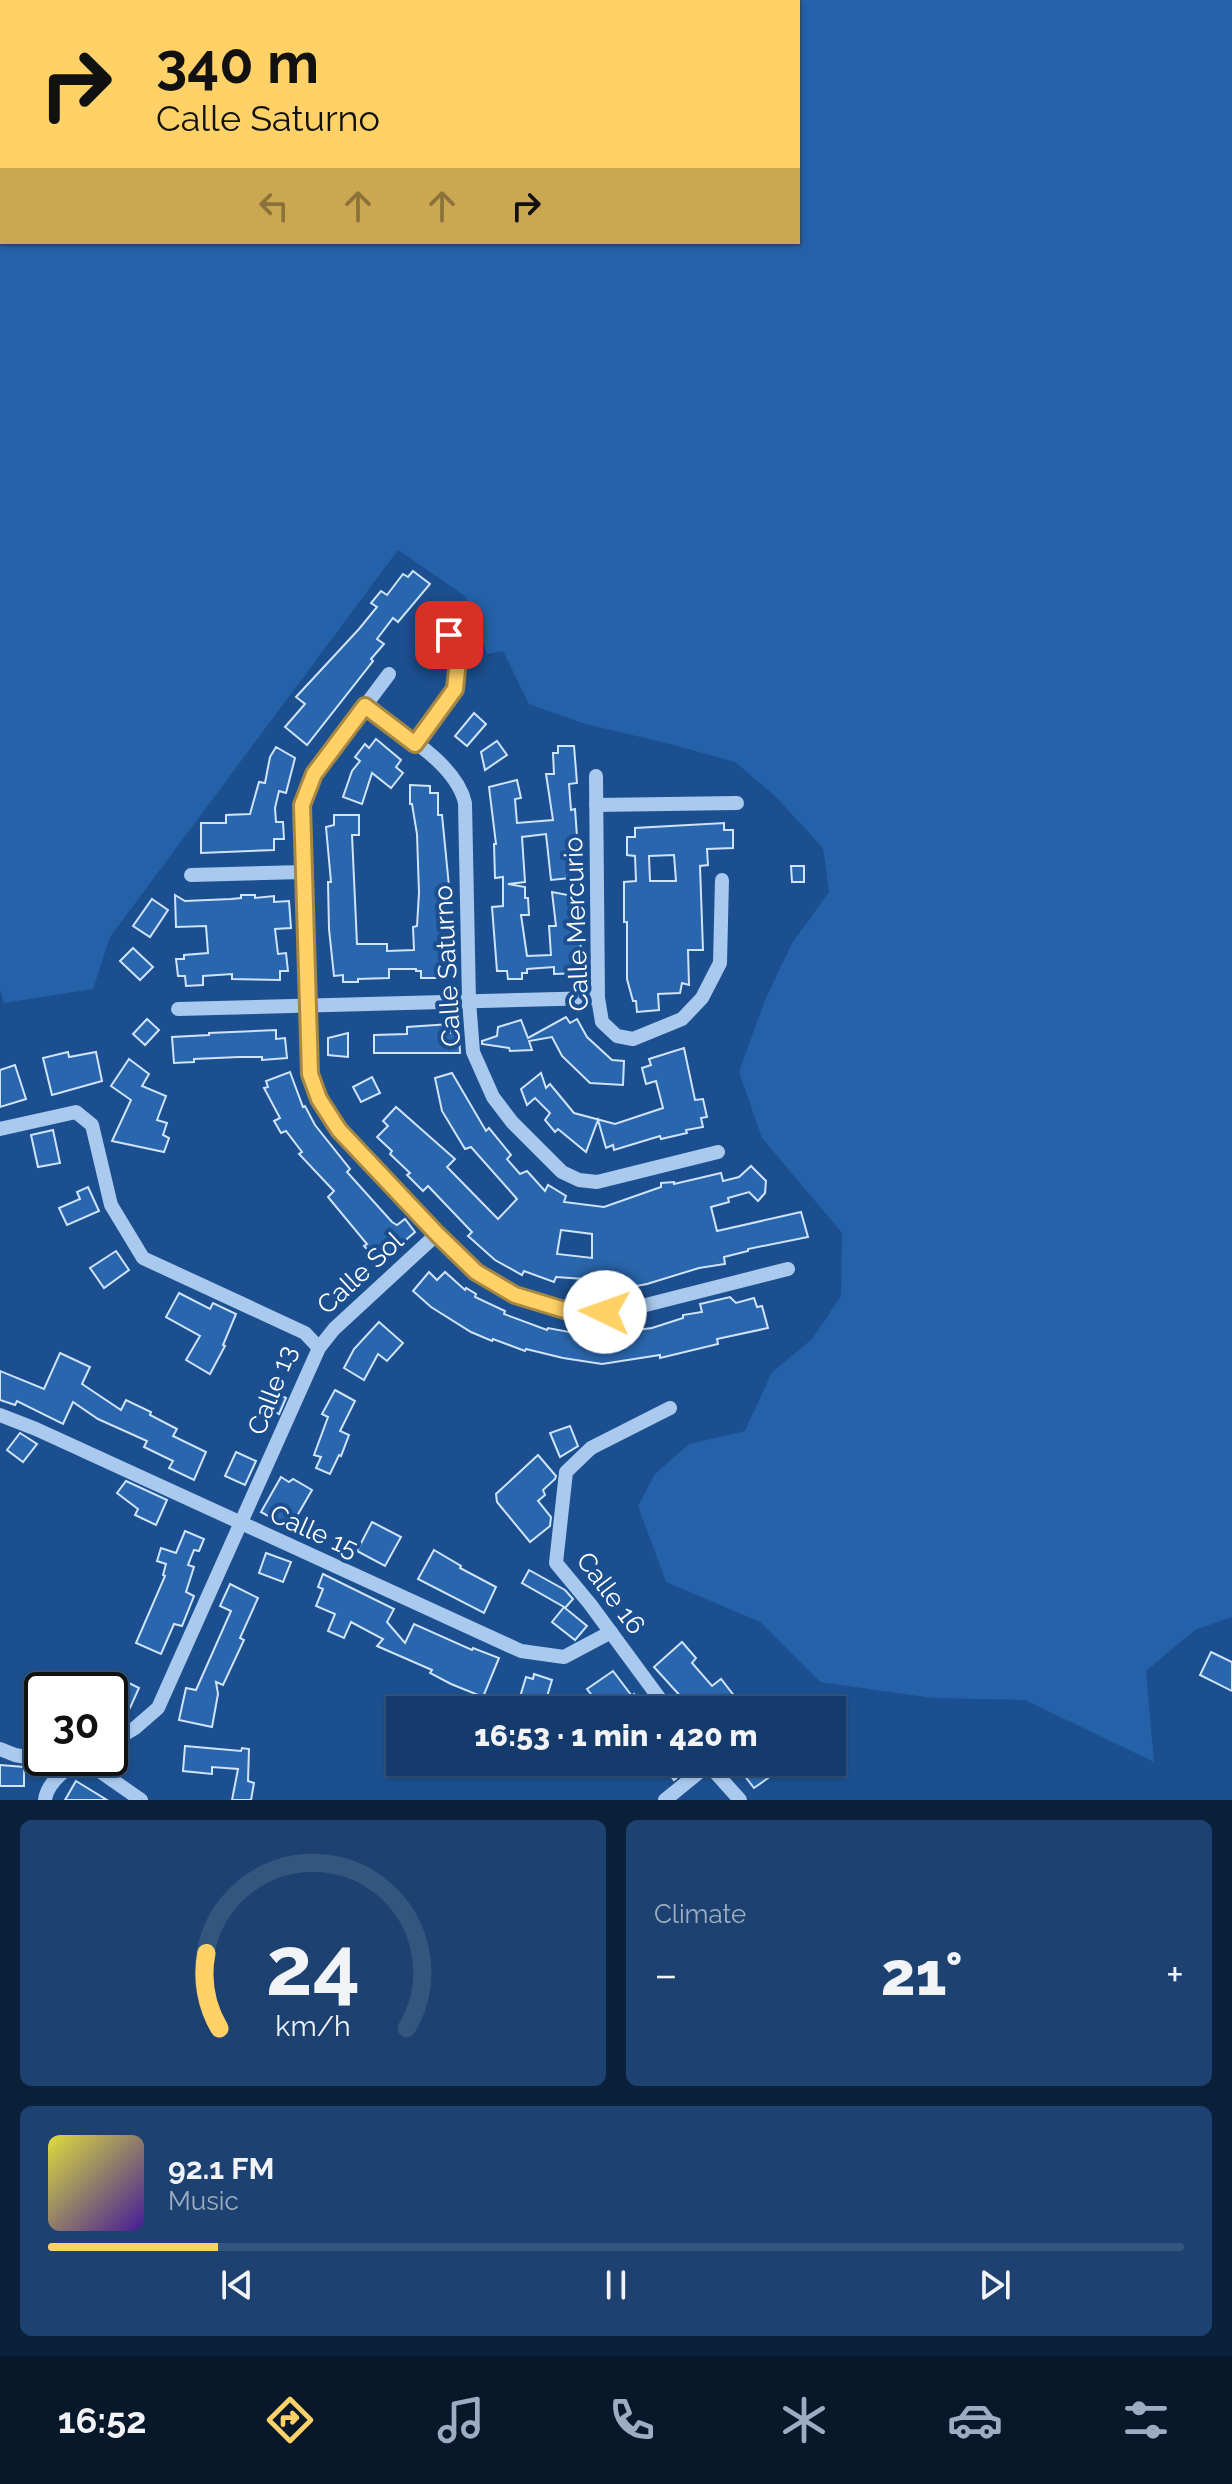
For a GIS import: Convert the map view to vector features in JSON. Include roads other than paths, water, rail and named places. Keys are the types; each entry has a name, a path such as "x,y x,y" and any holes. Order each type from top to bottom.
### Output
{"street":[{"path":"415,744 455,689 458,660 440,609"},
{"path":"389,674 314,774 302,805 310,1074 319,1099 339,1130 476,1272 515,1295 571,1312 605,1312 630,1309 788,1269"},
{"name":"Calle Saturno","path":"365,706 446,768 462,788 473,1052 493,1097 512,1122 562,1172 579,1180 597,1182 718,1152"},
{"name":"Calle Mercurio","path":"596,776 598,998 602,1022 617,1036 633,1039 682,1019 702,998 720,963 722,880"},
{"path":"596,805 737,803"},
{"path":"191,875 304,872"},
{"path":"178,1009 598,998"},
{"name":"Calle 13","path":"0,1129 76,1112 92,1125 111,1205 143,1258 305,1333 319,1348 158,1708 128,1732"},
{"name":"Calle Sol","path":"319,1348 334,1329 437,1234"},
{"name":"Calle 16","path":"658,1696 556,1563 566,1472 591,1448 670,1408"},
{"name":"Calle 15","path":"0,1415 521,1651 564,1657 611,1632"},
{"path":"0,1749 24,1757"},
{"path":"45,1800 46,1790 60,1776"},
{"path":"107,1776 141,1800"},
{"path":"665,1800 692,1776"},
{"path":"719,1776 740,1800"}]}
